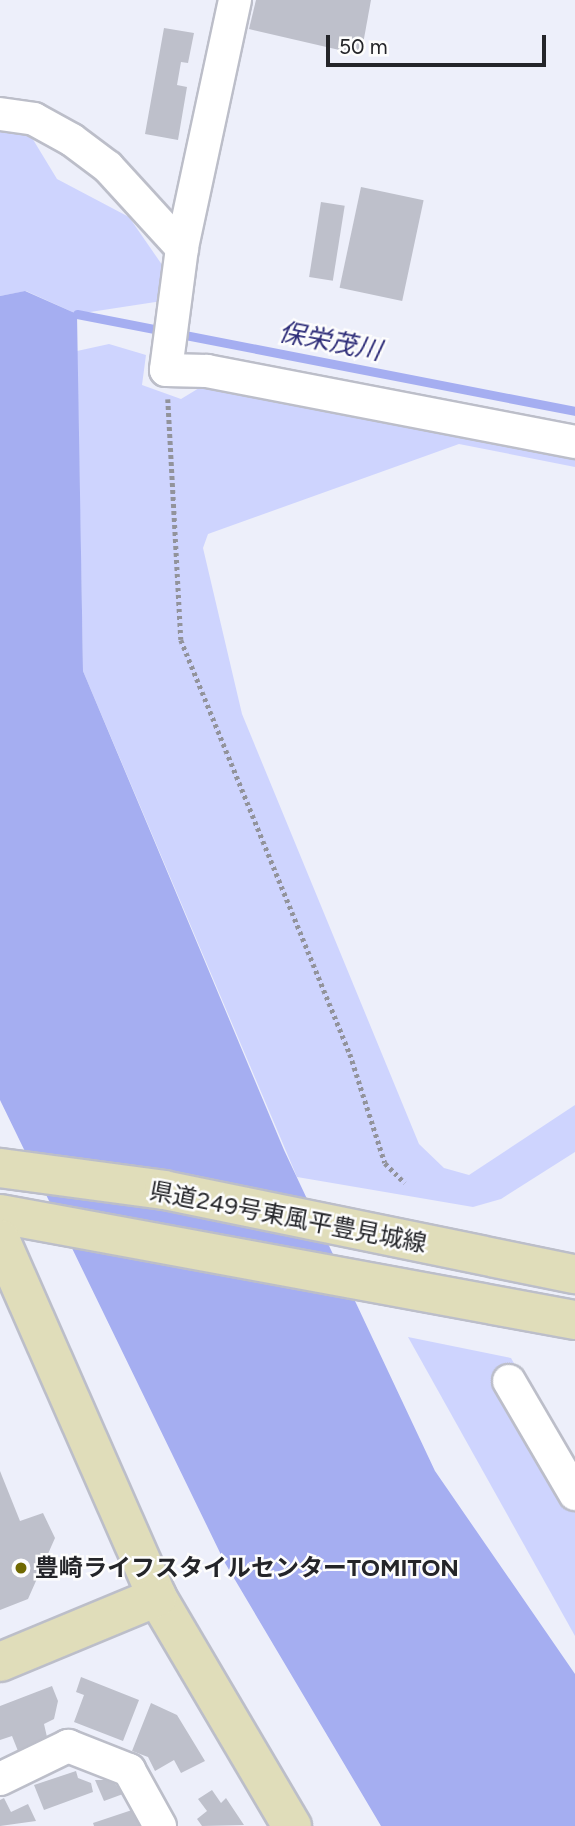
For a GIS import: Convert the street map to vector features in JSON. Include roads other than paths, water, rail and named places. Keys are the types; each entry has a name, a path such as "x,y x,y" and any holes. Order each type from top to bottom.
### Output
{"main road":[{"name":"県道249号東風平豊見城線","path":"5,1168 164,1190 575,1274"},
{"name":"県道249号東風平豊見城線","path":"9,1223 368,1282 575,1320"},
{"path":"9,1223 157,1597 292,1826"},
{"path":"0,1662 157,1597"}],"street":[{"path":"235,0 182,248 166,370 208,370 575,442"},
{"path":"0,114 34,119 72,140 107,167 182,248"},
{"path":"509,1381 575,1494"},
{"path":"0,1779 68,1746 129,1770 160,1826"}],"waterway":[{"name":"保栄茂川","path":"77,314 575,411"}],"place":[{"name":"豊崎ライフスタイルセンターTOMITON","path":"21,1568"}]}
